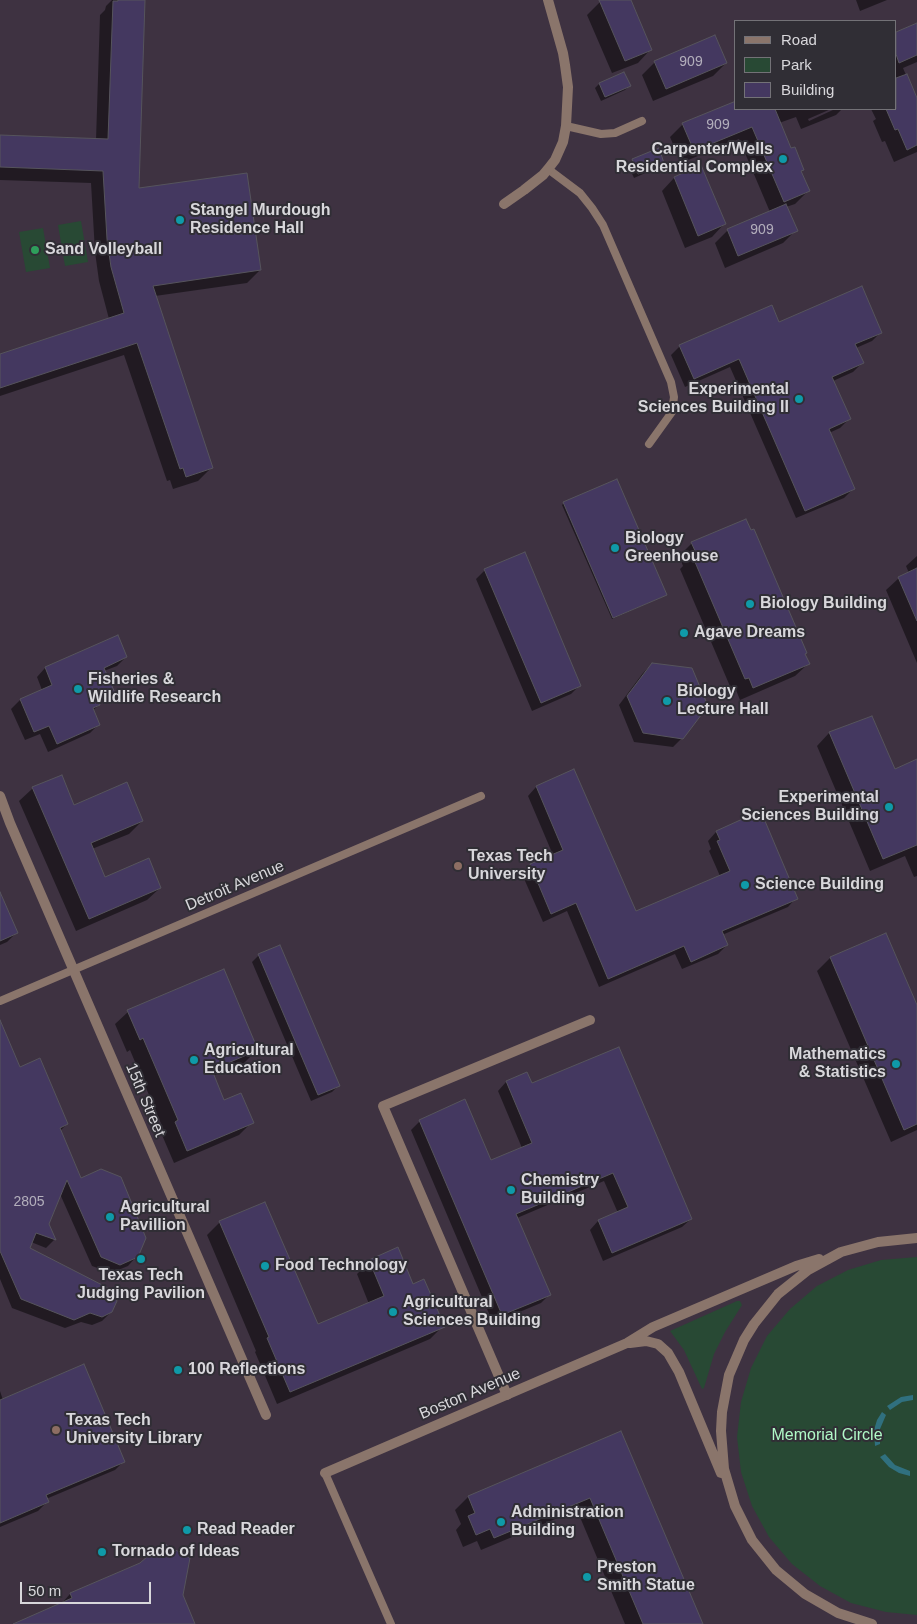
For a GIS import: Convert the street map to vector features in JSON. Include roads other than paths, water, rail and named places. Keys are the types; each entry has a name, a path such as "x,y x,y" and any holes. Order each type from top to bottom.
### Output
{"street":[{"path":"504,204 543,176 555,160 563,142 566,126 568,87 563,53 548,0"},
{"name":"15th Street","path":"0,796 73,970 266,1415"},
{"path":"507,1395 383,1106 590,1020"},
{"path":"872,1624 821,1605 790,1583 776,1570 752,1540 734,1506 728,1488 721,1450 722,1412 729,1375 744,1340 765,1308 785,1288 808,1270 841,1252 878,1242 917,1238"},
{"name":"Boston Avenue","path":"326,1473 627,1343 653,1326 796,1266 841,1252"},
{"name":"Boston Avenue","path":"627,1343 646,1341 658,1344 668,1353 679,1372 728,1488"}],"lane":[{"path":"566,126 601,134 615,133 642,121"},
{"path":"548,169 580,193 603,225 671,382 674,397 672,412 648,444"},
{"name":"Detroit Avenue","path":"0,1001 481,796"},
{"path":"326,1473 390,1624"}],"water":[{"path":"913,1395 913,1400 902,1402 890,1410 887,1406 901,1397"},
{"path":"882,1412 886,1415 880,1429 880,1444 875,1446 874,1430"},
{"path":"885,1454 895,1465 910,1471 910,1476 899,1473 889,1467 880,1457"}],"place":[{"name":"Carpenter/Wells Residential Complex","path":"783,159"},
{"name":"Stangel Murdough Residence Hall","path":"180,220"},
{"name":"Sand Volleyball","path":"35,250"},
{"name":"Experimental Sciences Building II","path":"799,399"},
{"name":"Biology Greenhouse","path":"615,548"},
{"name":"Biology Building","path":"750,604"},
{"name":"Agave Dreams","path":"684,633"},
{"name":"Fisheries & Wildlife Research","path":"78,689"},
{"name":"Biology Lecture Hall","path":"667,701"},
{"name":"Experimental Sciences Building","path":"889,807"},
{"name":"Texas Tech University","path":"458,866"},
{"name":"Science Building","path":"745,885"},
{"name":"Agricultural Education","path":"194,1060"},
{"name":"Mathematics & Statistics","path":"896,1064"},
{"name":"Chemistry Building","path":"511,1190"},
{"name":"Agricultural Pavillion","path":"110,1217"},
{"name":"Texas Tech Judging Pavilion","path":"141,1259"},
{"name":"Food Technology","path":"265,1266"},
{"name":"Agricultural Sciences Building","path":"393,1312"},
{"name":"100 Reflections","path":"178,1370"},
{"name":"Texas Tech University Library","path":"56,1430"},
{"name":"Administration Building","path":"501,1522"},
{"name":"Read Reader","path":"187,1530"},
{"name":"Tornado of Ideas","path":"102,1552"},
{"name":"Preston Smith Statue","path":"587,1577"}],"park label":[{"name":"Memorial Circle","path":"827,1436"}]}
